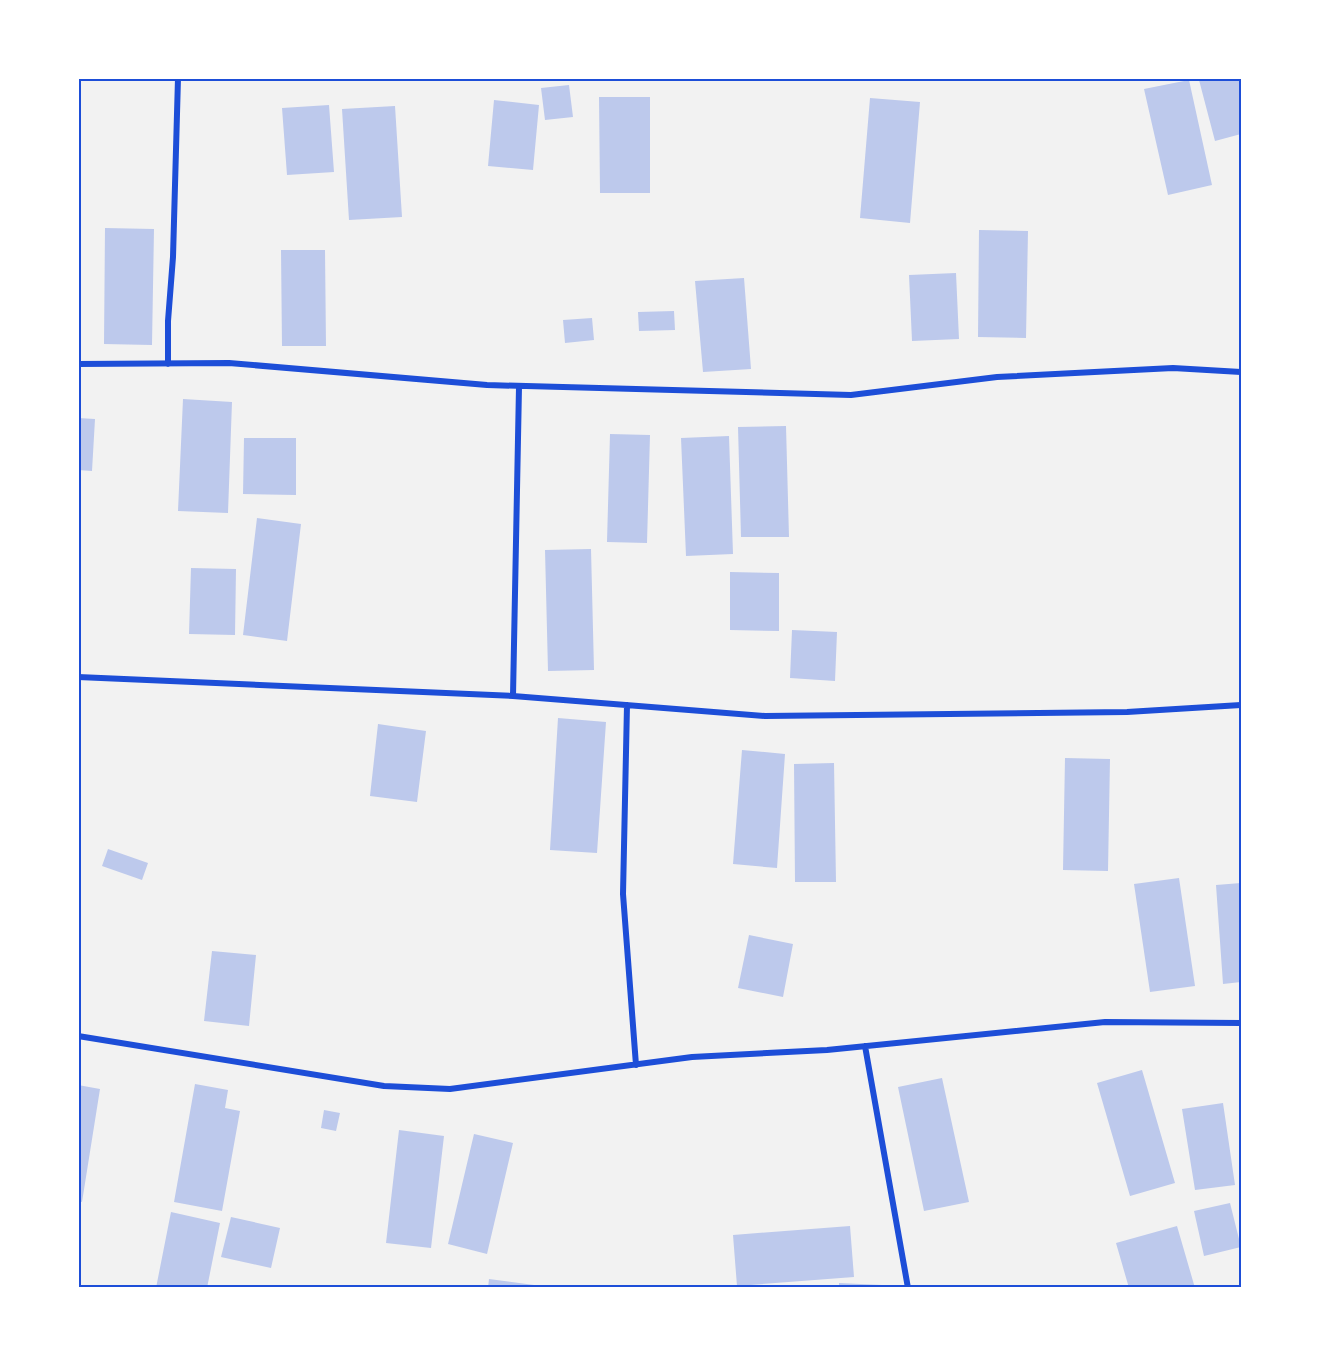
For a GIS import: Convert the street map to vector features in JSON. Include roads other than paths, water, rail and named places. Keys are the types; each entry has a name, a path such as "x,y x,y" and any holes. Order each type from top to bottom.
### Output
{"street":[{"path":"168,364 178,78"},
{"path":"78,364 229,363 519,387 850,395 997,377 1173,368 1241,372"},
{"path":"513,696 519,387"},
{"path":"78,677 513,696 765,716 1127,712 1241,705"},
{"path":"627,705 623,894 636,1065"},
{"path":"78,1036 384,1086 450,1089 692,1057 826,1050 1105,1022 1241,1023"},
{"path":"865,1046 908,1288"}]}
